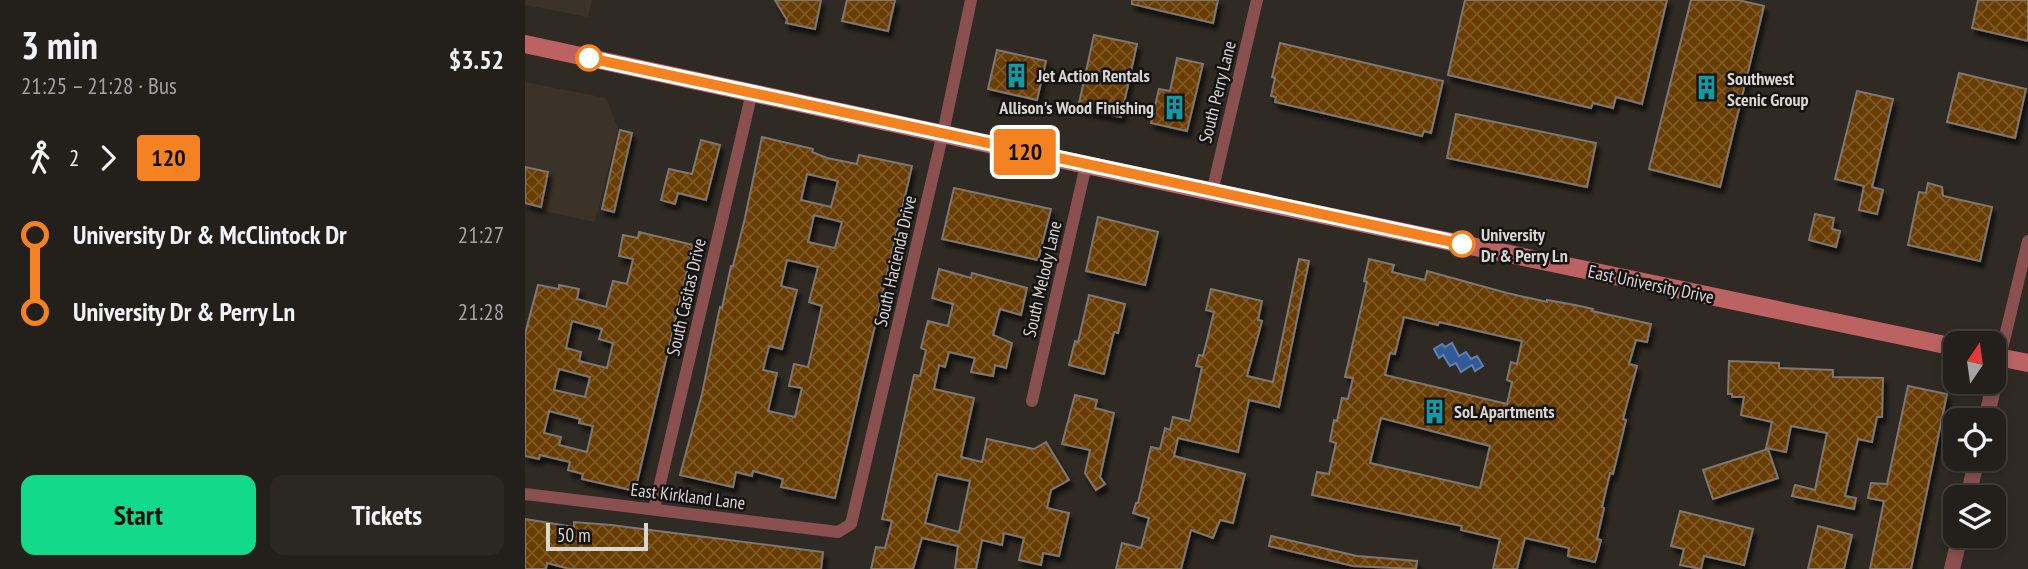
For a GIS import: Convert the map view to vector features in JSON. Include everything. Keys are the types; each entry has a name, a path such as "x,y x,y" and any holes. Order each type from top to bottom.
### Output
{"main road":[{"name":"East University Drive","path":"525,44 1212,192 1943,344"},
{"path":"2006,358 2028,363"}],"street":[{"name":"South Hacienda Drive","path":"847,528 851,524 943,133 971,0"},
{"name":"South Perry Lane","path":"1212,192 1257,0"},
{"name":"South Casitas Drive","path":"654,509 752,92"},
{"name":"South Melody Lane","path":"1033,401 1086,165"},
{"path":"2004,331 2028,241"},
{"name":"East Kirkland Lane","path":"525,494 838,532 847,528"},
{"path":"1952,569 1957,548"}],"shaded area":[{"path":"525,0 592,0 588,17 525,5"},
{"path":"525,82 606,98 618,129 595,222 525,207"}],"water":[{"path":"1452,343 1459,356 1466,352 1471,359 1477,356 1483,366 1475,371 1472,365 1461,372 1456,363 1450,366 1443,355 1439,358 1434,349 1442,344 1445,347"}],"building":[{"path":"775,0 821,0 815,29 786,23 787,20"},
{"path":"847,0 895,0 888,31 842,21"},
{"path":"1132,0 1218,0 1213,23 1132,4"},
{"path":"1465,0 1667,0 1642,104 1616,97 1613,108 1593,103 1591,108 1448,75"},
{"name":"Southwest Scenic Group","path":"1691,0 1738,0 1764,6 1720,187 1649,169"},
{"path":"1978,0 2028,0 2028,41 1972,28"},
{"path":"1094,35 1137,44 1121,117 1078,108"},
{"path":"1280,43 1443,81 1431,133 1424,131 1422,136 1275,102 1276,97 1271,96 1275,78 1272,77"},
{"name":"Jet Action Rentals","path":"997,50 1046,61 1037,100 988,89"},
{"name":"Allison's Wood Finishing","path":"1177,58 1203,64 1187,131 1151,123 1159,89 1170,91"},
{"path":"1959,73 2026,89 2015,138 1947,122"},
{"path":"1857,91 1893,99 1872,187 1883,190 1877,214 1859,210 1864,186 1835,179"},
{"path":"1456,114 1596,143 1587,187 1447,158"},
{"path":"620,130 632,133 614,212 602,209"},
{"path":"762,137 813,149 812,152 827,158 857,164 859,155 912,166 835,498 781,487 783,479 753,471 752,476 736,472 733,487 680,475 702,394 720,307 722,308","holes":["807,174 838,181 831,207 801,200","814,215 842,222 835,248 808,242","787,260 818,267 809,302 822,306 808,367 794,364 789,386 802,388 795,417 768,411 777,373 763,370 769,346 782,349 797,290 781,286"]},
{"path":"701,140 720,145 706,200 678,193 675,204 661,200 669,169 692,174"},
{"path":"525,167 548,172 541,207 525,203"},
{"path":"1928,183 1942,187 1943,196 1992,207 1980,261 1908,245 1919,192 1926,193"},
{"path":"954,188 1051,209 1038,260 942,239"},
{"path":"1815,214 1834,218 1832,229 1840,231 1836,247 1809,240"},
{"path":"1098,217 1158,232 1145,285 1086,271"},
{"path":"639,232 693,245 635,491 582,479 583,474 568,470 570,462 540,455 539,459 525,456 525,334 538,285 579,289 577,299 606,307 613,281 627,284 633,259 619,256 623,235 638,238","holes":["572,321 602,329 599,339 613,343 607,368 579,361 581,352 566,348","559,369 590,377 585,397 554,390","549,411 580,419 579,423 593,426 587,452 559,445 561,437 544,433"]},
{"path":"1299,259 1309,261 1279,407 1249,400 1238,452 1178,438 1174,456 1245,474 1233,523 1220,520 1213,538 1191,530 1181,569 1116,569 1122,543 1141,548 1149,518 1133,513 1138,503 1151,447 1160,449 1165,428 1170,430 1173,417 1190,421 1202,367 1196,366 1199,355 1203,356 1214,312 1206,310 1211,289 1262,301 1258,320 1262,321 1247,376 1273,382"},
{"name":"SoL Apartments","path":"1369,259 1394,265 1392,272 1425,280 1427,271 1507,293 1575,305 1651,324 1647,342 1636,340 1629,364 1637,366 1623,419 1626,420 1613,474 1610,473 1602,507 1604,508 1597,539 1601,540 1595,562 1568,556 1569,548 1525,538 1517,569 1493,569 1500,539 1461,530 1462,526 1312,495 1317,472 1329,474 1336,443 1330,441 1334,420 1337,421 1342,398 1348,399 1353,378 1345,377 1367,282 1364,281","holes":["1404,317 1522,341 1517,364 1511,362 1507,380 1512,382 1507,404 1385,375 1390,353 1395,354","1381,418 1490,446 1480,488 1370,463"]},
{"path":"939,269 971,278 972,273 1027,288 1021,315 1000,309 993,335 1012,343 1006,368 995,365 993,376 971,372 975,358 949,352 945,367 939,365 934,389 974,398 961,457 982,462 987,439 1034,449 1046,442 1069,480 1051,490 1047,508 1069,513 1059,556 1043,553 1041,565 1019,560 1024,538 1004,533 1002,545 982,540 976,569 955,569 958,546 922,538 913,569 871,569 876,547 885,548 892,521 882,519 914,375 920,376 926,350 921,348 928,321 948,326 953,304 932,298","holes":["937,474 970,481 959,532 925,523"]},
{"path":"1089,295 1125,304 1118,333 1114,332 1104,374 1069,365 1075,341 1078,342"},
{"path":"1729,361 1779,363 1779,368 1833,370 1833,377 1883,378 1882,417 1877,417 1872,442 1858,439 1845,496 1856,498 1854,509 1792,496 1795,485 1815,490 1827,433 1791,426 1786,452 1766,448 1772,422 1741,415 1744,397 1732,397 1732,394 1728,394"},
{"path":"1908,386 1947,394 1911,569 1870,569 1884,501 1868,498 1871,483 1887,484"},
{"path":"1075,395 1097,400 1095,408 1114,413 1100,477 1105,484 1096,490 1085,473 1090,450 1062,444"},
{"path":"1768,449 1778,478 1713,499 1703,470"},
{"path":"1680,511 1753,529 1744,565 1704,556 1701,569 1680,565 1684,549 1671,546"},
{"path":"525,519 574,527 574,522 611,525 823,552 821,569 570,569 547,563 546,569 525,569"},
{"path":"1818,526 1852,535 1844,569 1808,569"},
{"path":"1271,536 1357,556 1417,561 1416,569 1353,566 1269,546"}],"bus line":[{"name":"120","path":"589,58 1462,244"}],"place":[{"name":"Jet Action Rentals","path":"1017,75"},
{"name":"Southwest Scenic Group","path":"1707,88"},
{"name":"Allison's Wood Finishing","path":"1174,107"},
{"name":"University Dr & Perry Ln","path":"1462,244"},
{"name":"SoL Apartments","path":"1434,411"}]}
